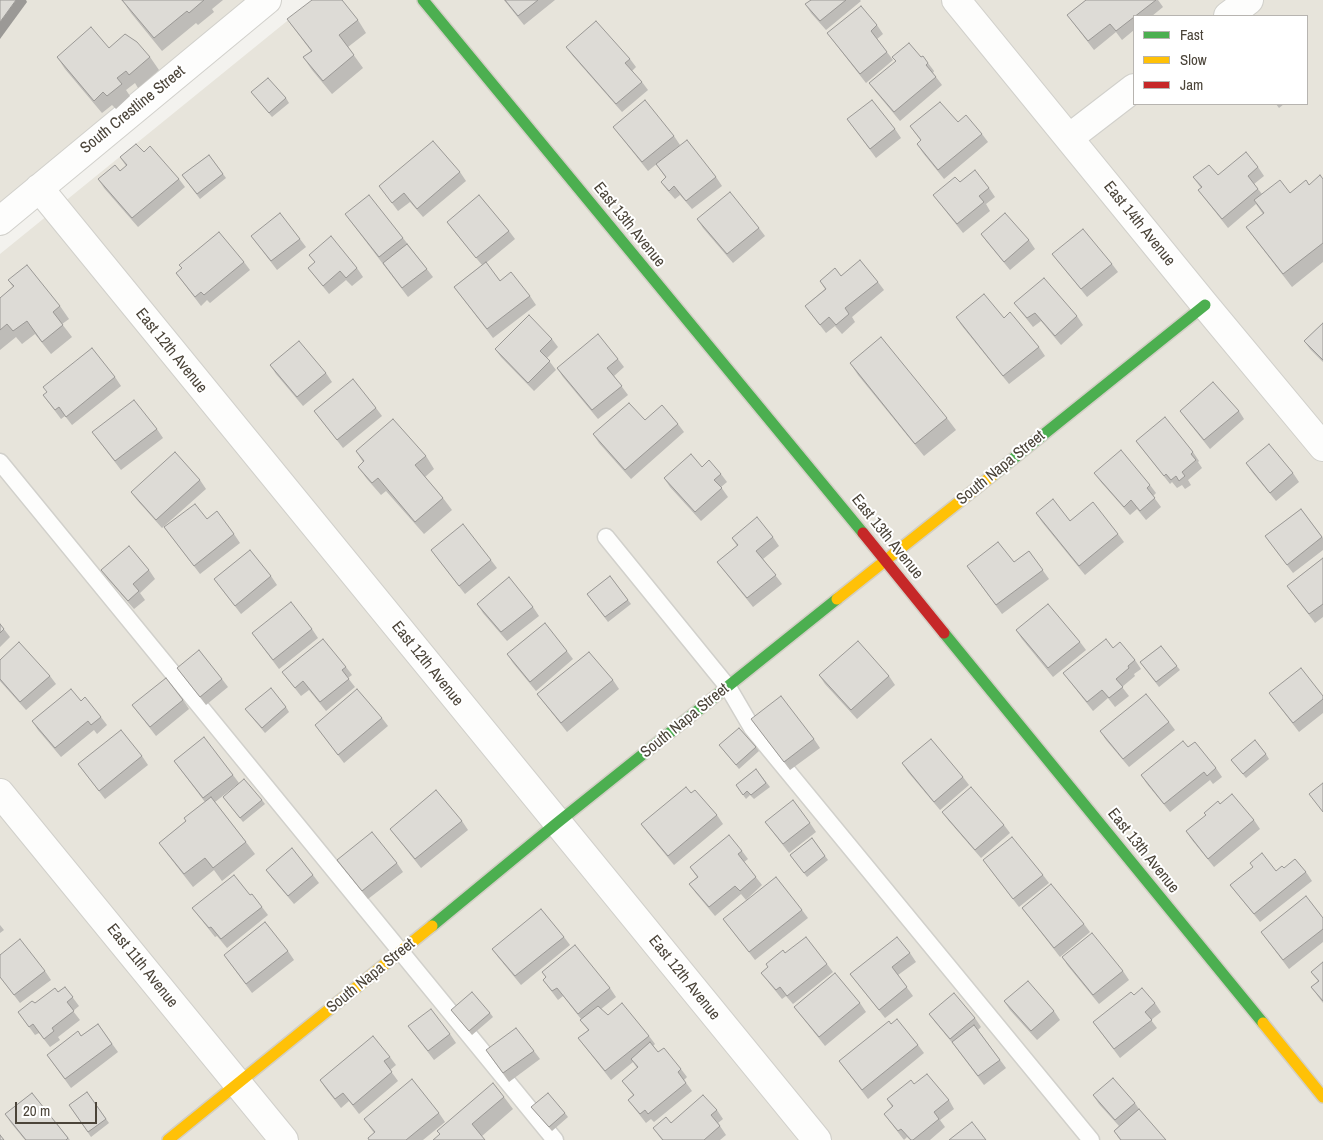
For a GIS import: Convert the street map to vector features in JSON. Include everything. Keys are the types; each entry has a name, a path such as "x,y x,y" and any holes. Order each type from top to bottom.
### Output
{"street":[{"name":"South Crestline Street","path":"0,221 267,0"},
{"name":"East 13th Avenue","path":"424,0 886,561 1323,1097"},
{"name":"East 14th Avenue","path":"956,0 1323,448"},
{"path":"1229,15 1249,0"},
{"path":"1069,138 1133,89"},
{"name":"East 12th Avenue","path":"38,188 817,1140"},
{"name":"South Napa Street","path":"168,1140 557,823 1204,305"},
{"name":"East 11th Avenue","path":"0,793 284,1140"}],"lane":[{"path":"0,462 555,1140"},
{"path":"606,537 728,687 752,728 1091,1140"}],"shaded area":[{"path":"0,0 271,0 0,219"},
{"path":"313,0 1323,0 1323,1140 0,1140 0,254"}],"building":[{"path":"0,0 16,0 0,22"},
{"path":"122,0 204,0 189,13 187,11 154,38"},
{"path":"312,0 342,0 358,20 339,35 354,55 323,81 303,57 312,51 287,19"},
{"path":"505,0 538,0 518,16"},
{"path":"811,0 846,0 820,21 805,4"},
{"path":"1086,0 1156,0 1137,15 1133,15 1133,18 1116,31 1110,24 1088,41 1067,15"},
{"path":"861,6 877,25 871,31 887,52 860,74 827,33"},
{"path":"596,21 630,59 625,63 642,82 616,104 566,47"},
{"path":"91,27 109,48 125,34 137,42 150,57 129,75 126,71 117,78 122,84 107,96 103,92 94,101 57,57"},
{"path":"909,43 921,57 923,56 928,63 926,65 936,77 894,112 869,83 896,61 892,57"},
{"path":"268,78 286,98 269,113 251,92"},
{"path":"645,100 674,136 642,162 613,127"},
{"path":"872,100 895,129 870,149 847,119"},
{"path":"940,102 958,122 966,115 982,134 938,170 917,144 921,140 910,126"},
{"path":"687,140 716,177 686,201 674,186 669,191 661,182 666,177 656,164"},
{"path":"433,141 460,172 417,209 404,193 392,203 379,186"},
{"path":"136,144 144,152 150,146 179,179 132,218 98,179 115,165 120,171 127,165 120,157"},
{"path":"1246,152 1258,167 1248,176 1258,189 1222,219 1198,190 1202,187 1193,177 1209,165 1218,175"},
{"path":"209,155 223,174 197,194 182,175"},
{"path":"975,170 989,188 979,196 984,202 957,224 933,195 955,177 960,182"},
{"path":"1320,175 1323,179 1323,243 1283,274 1246,227 1264,213 1254,200 1280,180 1290,193 1306,180 1309,185"},
{"path":"730,192 759,228 727,254 697,219"},
{"path":"369,195 403,238 379,257 345,214"},
{"path":"479,195 509,231 476,258 447,222"},
{"path":"280,213 300,239 271,261 251,236"},
{"path":"1005,213 1029,240 1004,262 981,234"},
{"path":"1083,229 1112,264 1081,289 1052,254"},
{"path":"219,232 244,262 204,295 201,292 195,297 176,273 182,268 179,265"},
{"path":"331,236 357,268 346,278 340,271 323,286 308,268 315,262 309,255"},
{"path":"407,244 427,269 402,288 383,263"},
{"path":"860,260 878,282 845,308 849,314 836,325 829,317 820,325 805,306 826,289 820,281 835,268 841,276"},
{"path":"486,262 500,281 511,272 530,296 487,329 454,287"},
{"path":"27,265 60,306 53,312 63,325 42,342 27,321 13,331 7,324 0,330 0,298 14,286 8,280"},
{"path":"1044,278 1077,316 1055,336 1035,313 1027,318 1014,303"},
{"path":"984,294 1004,318 1010,312 1039,347 1003,376 956,317"},
{"path":"529,315 552,339 540,351 550,361 528,383 495,349"},
{"path":"1323,323 1323,360 1304,341"},
{"path":"598,334 618,359 607,368 622,386 592,410 557,368"},
{"path":"881,337 947,418 915,444 850,363"},
{"path":"299,341 326,373 297,397 270,365"},
{"path":"92,348 115,377 66,417 59,407 55,410 43,395 47,392 43,387"},
{"path":"353,379 376,408 337,440 314,411"},
{"path":"1213,382 1239,411 1204,440 1180,411"},
{"path":"134,400 157,429 115,461 92,432"},
{"path":"629,403 645,420 662,405 678,424 625,470 593,434"},
{"path":"1165,417 1193,452 1191,454 1196,460 1182,472 1185,476 1179,481 1176,476 1171,480 1166,474 1164,476 1136,441"},
{"path":"393,419 426,456 415,465 443,498 415,522 378,478 372,483 358,467 364,461 356,451"},
{"path":"1269,444 1293,473 1270,493 1246,463"},
{"path":"1121,450 1150,485 1147,488 1155,498 1140,511 1131,500 1124,507 1094,473"},
{"path":"175,452 200,480 156,520 131,492"},
{"path":"691,454 702,467 709,460 721,474 714,480 722,488 695,512 664,478"},
{"path":"1053,499 1070,521 1093,502 1118,534 1079,566 1036,513"},
{"path":"195,504 207,519 217,511 234,534 194,566 164,527"},
{"path":"1301,509 1322,537 1287,565 1265,536"},
{"path":"757,517 773,537 756,551 776,575 747,598 717,562 738,545 732,538"},
{"path":"463,524 491,560 459,586 431,550"},
{"path":"998,542 1014,562 1029,551 1043,570 996,605 967,566"},
{"path":"129,546 149,570 133,584 139,591 128,601 101,570"},
{"path":"250,550 271,576 235,606 214,579"},
{"path":"1323,558 1323,604 1309,614 1287,586"},
{"path":"610,576 628,600 605,617 587,594"},
{"path":"509,577 533,607 501,632 477,604"},
{"path":"291,602 312,629 273,660 252,633"},
{"path":"1048,604 1080,642 1048,668 1016,630"},
{"path":"545,623 567,651 530,682 507,654"},
{"path":"0,624 4,629 0,633"},
{"path":"323,639 346,667 342,670 349,679 320,702 303,681 295,688 282,672"},
{"path":"1106,639 1113,648 1120,642 1135,660 1116,679 1123,687 1109,698 1102,690 1087,702 1063,673"},
{"path":"858,641 889,676 851,710 819,675"},
{"path":"19,642 50,676 20,702 0,679 0,660"},
{"path":"1161,646 1177,666 1156,682 1140,662"},
{"path":"199,650 222,679 200,697 177,668"},
{"path":"589,652 613,680 561,723 537,694"},
{"path":"1301,668 1323,696 1323,699 1293,723 1269,693"},
{"path":"166,678 183,700 150,727 132,705"},
{"path":"271,688 286,707 262,728 245,709"},
{"path":"71,689 81,701 85,697 101,717 91,725 88,721 55,748 32,721"},
{"path":"357,689 382,718 338,755 315,725"},
{"path":"1146,694 1169,722 1123,759 1100,731"},
{"path":"781,696 814,739 784,762 751,719"},
{"path":"739,728 756,747 736,765 719,745"},
{"path":"121,730 142,756 99,791 78,764"},
{"path":"204,737 233,775 203,798 174,761"},
{"path":"931,739 963,777 934,802 902,763"},
{"path":"1255,740 1266,754 1243,774 1231,760"},
{"path":"1183,741 1188,747 1195,742 1216,768 1207,776 1204,772 1164,804 1141,775"},
{"path":"756,769 766,783 751,795 747,791 743,795 736,785"},
{"path":"244,779 262,800 240,818 223,797"},
{"path":"1323,783 1323,812 1309,794"},
{"path":"686,787 691,793 695,790 717,815 668,856 641,824"},
{"path":"971,787 1004,825 975,850 942,812"},
{"path":"436,790 462,821 415,859 390,829"},
{"path":"1232,794 1254,820 1208,859 1186,831 1206,815 1204,813 1218,801 1220,804"},
{"path":"211,797 246,842 213,868 205,858 184,874 159,843 186,821 184,818"},
{"path":"793,800 810,823 783,844 765,822"},
{"path":"372,832 397,863 362,891 337,860"},
{"path":"729,835 742,851 738,854 756,877 740,891 735,886 709,907 689,884 698,877 690,867"},
{"path":"1012,837 1043,875 1013,899 983,860"},
{"path":"812,838 825,856 804,873 790,855"},
{"path":"292,848 313,875 288,896 266,870"},
{"path":"1262,853 1276,871 1282,866 1284,868 1295,859 1306,872 1254,914 1230,885 1253,867 1250,863"},
{"path":"234,875 262,907 221,939 192,908"},
{"path":"776,877 802,910 749,952 723,919"},
{"path":"1051,884 1084,924 1054,948 1022,908"},
{"path":"1306,896 1323,918 1323,929 1283,960 1261,932"},
{"path":"541,909 564,937 515,976 492,949"},
{"path":"265,922 288,951 246,984 224,955"},
{"path":"1092,933 1123,971 1093,995 1062,957"},
{"path":"806,937 827,964 787,996 780,987 776,990 761,973 768,967 766,964 783,950 785,953"},
{"path":"897,937 910,953 892,967 907,987 879,1010 850,974"},
{"path":"20,939 45,971 14,995 0,977 0,955"},
{"path":"575,945 610,988 578,1014 557,988 552,991 543,980 546,977 542,972"},
{"path":"1323,962 1323,1001 1311,987 1319,981 1311,972"},
{"path":"835,973 860,1003 819,1037 794,1007"},
{"path":"1028,981 1054,1011 1031,1031 1004,1001"},
{"path":"65,987 73,997 67,1002 74,1011 52,1028 54,1031 44,1039 33,1024 29,1027 18,1012 32,1001 35,1003 55,988 58,992"},
{"path":"1142,988 1155,1003 1145,1012 1152,1020 1114,1049 1093,1022 1131,992 1134,995"},
{"path":"472,992 490,1013 469,1031 451,1010"},
{"path":"954,993 975,1018 950,1039 929,1014"},
{"path":"622,1003 649,1036 605,1071 578,1038 589,1030 580,1020 598,1006 608,1015"},
{"path":"431,1009 450,1034 428,1051 408,1026"},
{"path":"897,1019 918,1045 862,1090 839,1061 889,1021 891,1024"},
{"path":"98,1024 112,1044 65,1079 47,1055 78,1031 81,1036"},
{"path":"974,1025 1000,1060 978,1076 952,1042"},
{"path":"516,1028 534,1051 503,1073 486,1050"},
{"path":"373,1036 390,1057 384,1061 392,1072 353,1105 343,1093 335,1099 320,1080"},
{"path":"650,1042 658,1052 664,1048 681,1069 678,1072 686,1083 648,1114 645,1110 640,1114 628,1100 634,1095 622,1081 638,1067 631,1059"},
{"path":"927,1074 949,1100 934,1112 939,1119 911,1140 901,1129 898,1131 884,1114 893,1106 887,1099 911,1080 914,1084"},
{"path":"1113,1078 1135,1103 1115,1120 1093,1095"},
{"path":"412,1079 439,1113 406,1140 369,1140 368,1138 375,1132 364,1119"},
{"path":"493,1083 504,1097 472,1124 485,1140 433,1140 440,1134 437,1131"},
{"path":"87,1092 106,1119 88,1132 69,1105"},
{"path":"32,1093 68,1138 66,1140 26,1140 5,1114"},
{"path":"548,1093 565,1113 549,1127 531,1107"},
{"path":"703,1095 717,1110 711,1115 720,1126 704,1140 663,1140 653,1128 666,1117 671,1123"},
{"path":"1139,1109 1166,1140 1121,1140 1114,1131"},
{"path":"972,1122 986,1140 949,1140"}],"traffic: fast":[{"path":"423,0 863,533"},
{"path":"993,475 1205,305"},
{"path":"432,926 557,823 837,599"},
{"path":"944,633 1263,1023"}],"traffic: slow":[{"path":"837,599 993,475"},
{"path":"168,1140 432,926"},
{"path":"1263,1023 1323,1097"}],"traffic: jam":[{"path":"863,533 944,633"}]}
